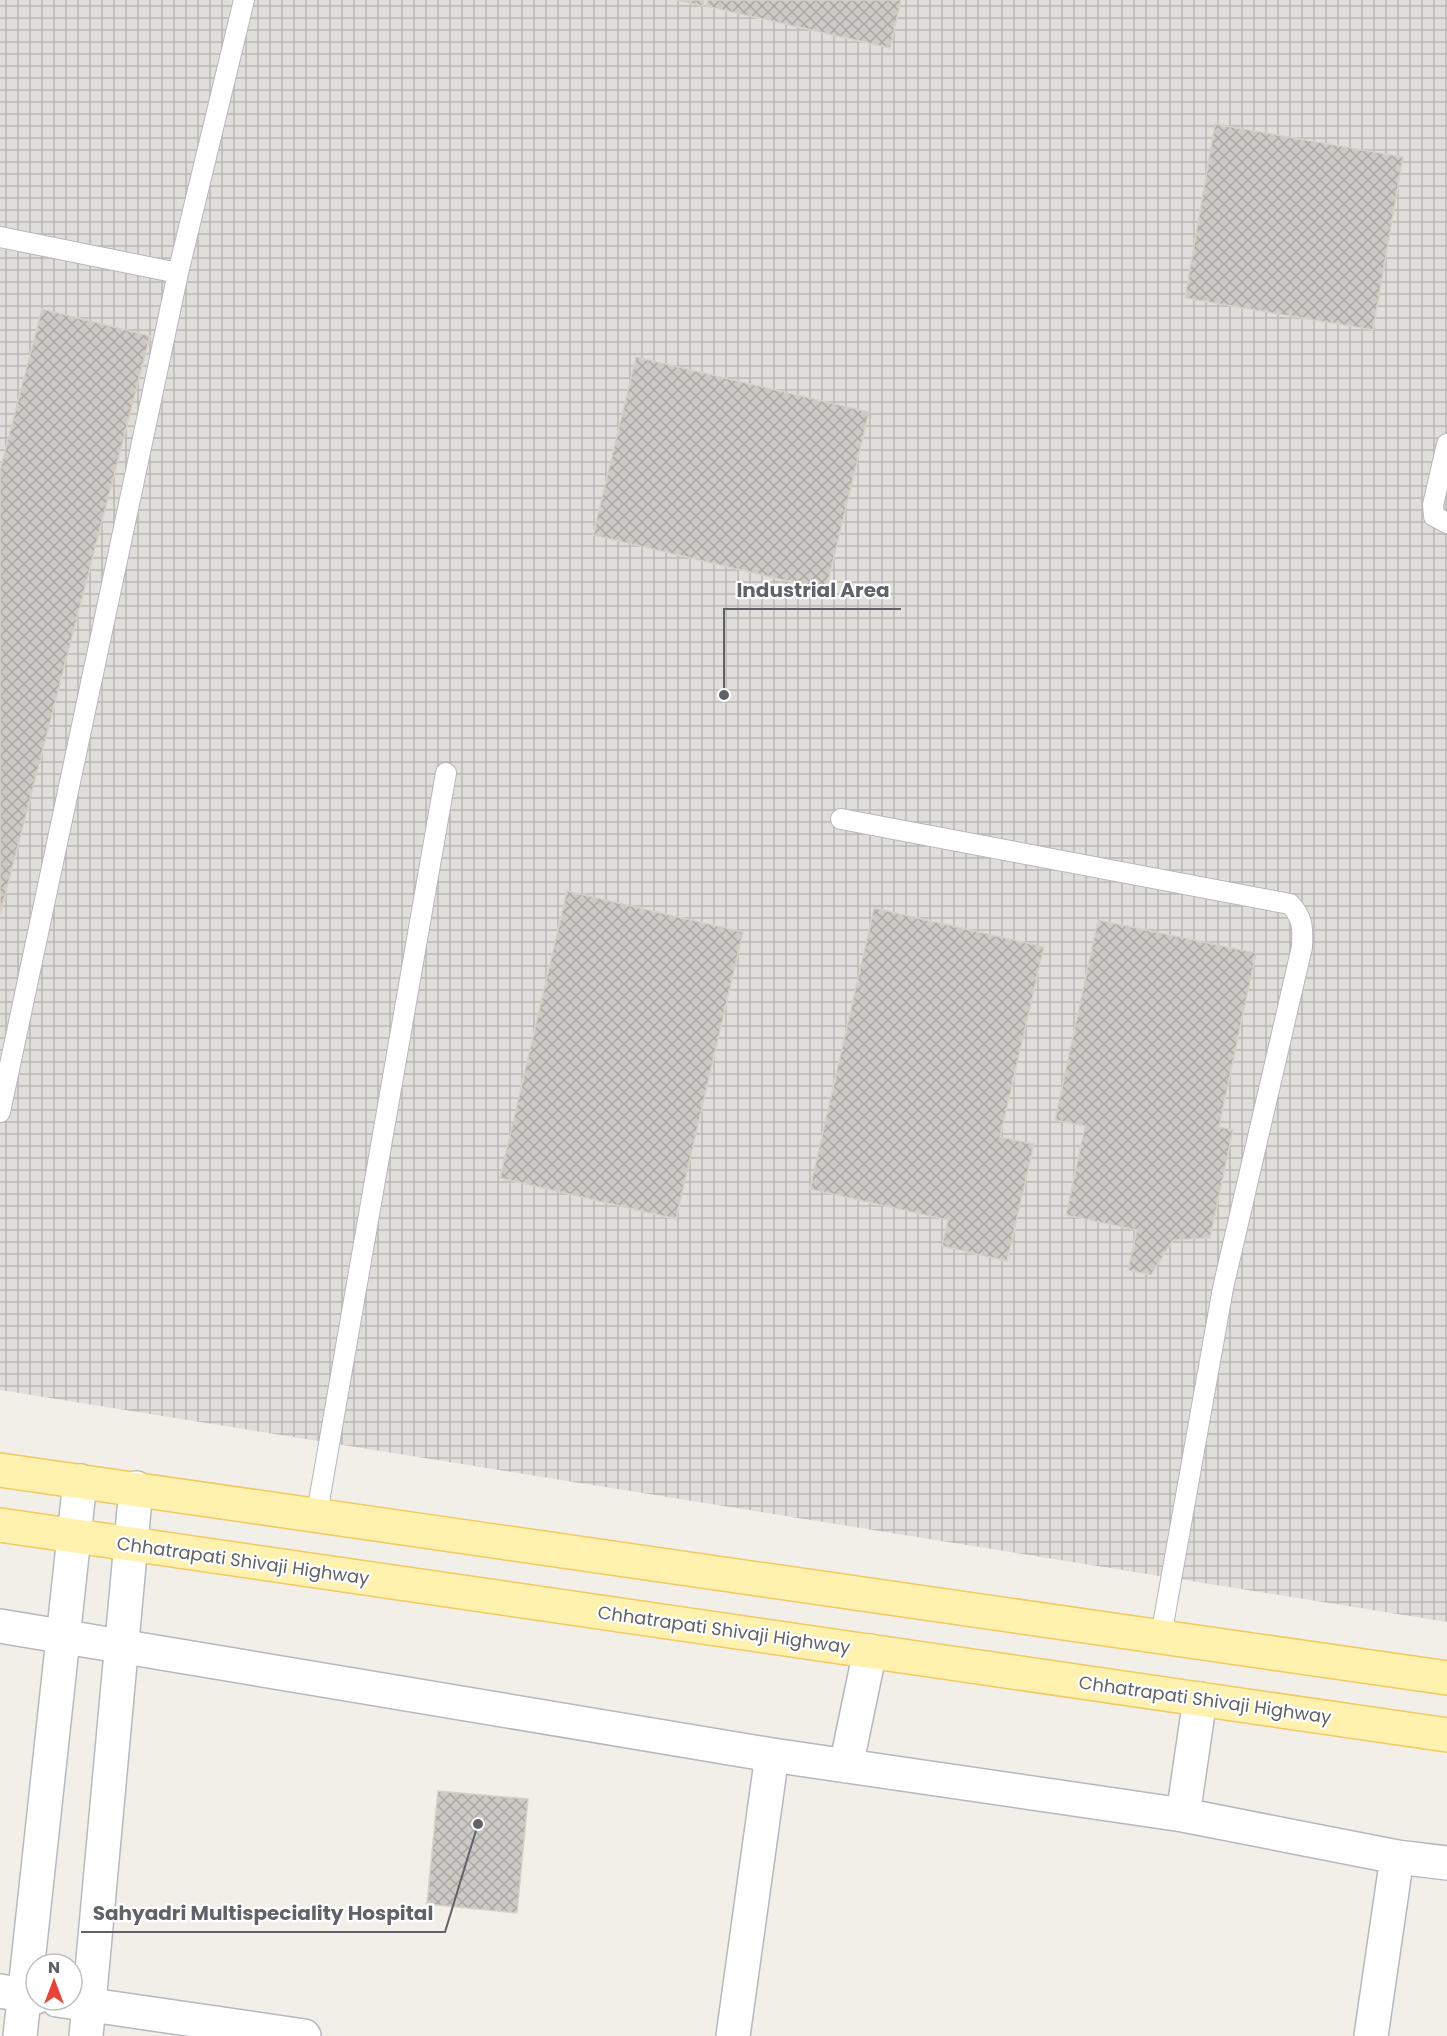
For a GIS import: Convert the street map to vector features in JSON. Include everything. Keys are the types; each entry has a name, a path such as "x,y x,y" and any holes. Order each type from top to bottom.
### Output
{"main road":[{"path":"0,1470 1447,1678"},
{"name":"Chhatrapati Shivaji Highway","path":"0,1526 1447,1735"}],"street":[{"path":"20,2036 20,1994 65,1635 80,1481"},
{"path":"136,1488 124,1644 88,2020 304,2036"},
{"path":"0,1626 124,1644 772,1755 1183,1815 1397,1857 1447,1863"},
{"path":"846,1766 870,1651"},
{"path":"1183,1815 1200,1699"},
{"path":"733,2036 772,1755"},
{"path":"1371,2036 1397,1857"}],"lane":[{"path":"0,1112 178,273 244,0"},
{"path":"0,237 178,273"},
{"path":"1447,444 1433,506 1434,516 1447,523"},
{"path":"317,1514 446,773"},
{"path":"841,819 1290,904 1300,915 1303,928 1302,947 1223,1288 1161,1636"}],"shaded area":[{"path":"0,0 1447,0 1447,1622 0,1390"}],"building":[{"path":"677,0 704,0 703,6"},
{"path":"708,0 901,0 890,48 706,6"},
{"path":"1215,124 1403,157 1373,330 1185,298"},
{"path":"42,309 150,336 0,915 0,470"},
{"path":"636,357 869,412 826,590 593,535"},
{"path":"567,891 743,932 676,1219 500,1178"},
{"path":"874,908 1044,947 1000,1137 1034,1144 1007,1261 942,1246 948,1220 810,1189"},
{"path":"1098,920 1256,953 1219,1127 1233,1130 1210,1238 1173,1240 1151,1275 1128,1270 1137,1230 1066,1215 1085,1126 1055,1120"},
{"path":"438,1791 528,1799 517,1913 427,1904"}],"place":[{"name":"Industrial Area","path":"724,695"},
{"name":"Sahyadri Multispeciality Hospital","path":"478,1824"}]}
